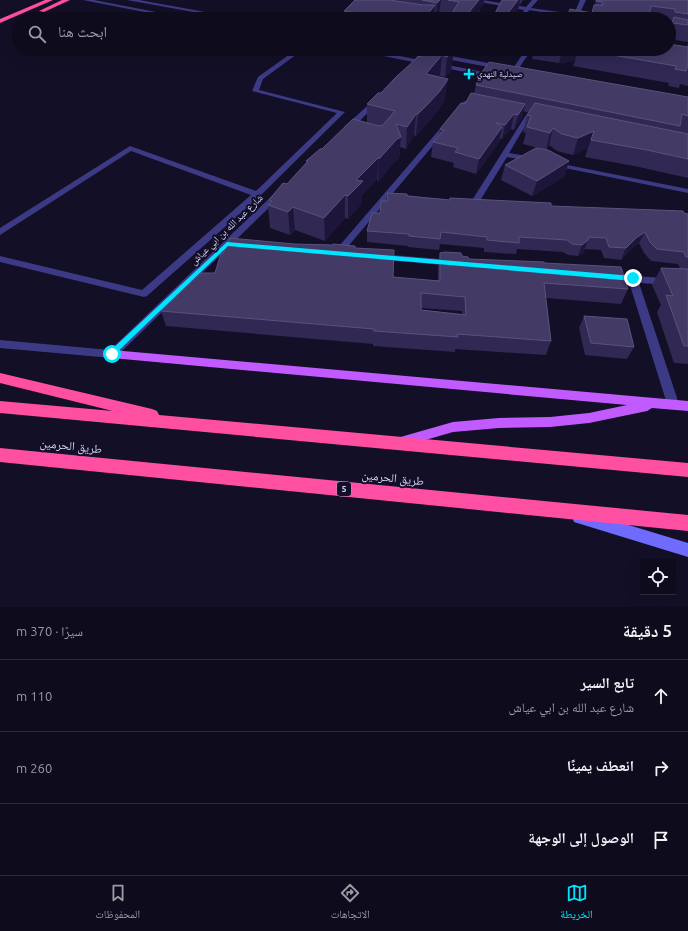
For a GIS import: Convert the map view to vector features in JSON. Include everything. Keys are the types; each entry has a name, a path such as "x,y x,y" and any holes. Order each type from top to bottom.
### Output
{"highway":[{"path":"21,12 50,0"},
{"path":"38,12 66,0"},
{"path":"0,21 12,16"},
{"path":"0,29 12,23"},
{"path":"0,378 194,425"},
{"path":"0,406 394,444 688,470"},
{"name":"طريق الحرمين","path":"0,455 688,523"},
{"path":"0,463 46,460"}],"main road":[{"path":"112,354 688,406"},
{"path":"394,444 454,427 499,423 550,422 589,418 667,404"},
{"path":"554,510 688,550"}],"street":[{"path":"86,0 151,12"},
{"path":"130,0 200,12"},
{"path":"347,12 362,0"},
{"path":"472,0 549,12"},
{"path":"526,12 535,0"},
{"path":"578,12 583,0"},
{"path":"354,6 362,8"},
{"path":"0,259 144,294 257,194 342,112 255,91 260,78 291,56"},
{"path":"390,56 497,76"},
{"path":"406,72 421,56"},
{"path":"440,56 523,71"},
{"path":"515,70 524,56"},
{"path":"339,137 384,94"},
{"path":"353,255 333,253 383,199 465,103 486,107"},
{"path":"473,205 528,116"},
{"path":"0,232 130,148 257,194"},
{"path":"504,154 688,191"},
{"name":"شارع عبد الله بن ابي عياش","path":"112,354 283,191"},
{"path":"383,199 398,200"},
{"path":"227,244 242,246"},
{"path":"368,256 462,264"},
{"path":"602,276 688,283"},
{"path":"633,278 667,404"},
{"path":"0,344 112,354"}],"building":[{"path":"355,0 389,0 423,5 435,5 429,12 344,11"},
{"path":"422,0 440,0 437,3"},
{"path":"448,0 479,0 469,12 453,12 459,2"},
{"path":"502,0 518,0 509,12 496,12"},
{"path":"688,0 688,14 675,12 675,9 651,6 650,12 592,12 594,5 603,5 602,2 596,1"},
{"path":"570,9 586,12 569,12"},
{"path":"676,17 688,20 688,25 676,24"},
{"path":"676,45 688,47 688,67 686,71 675,69 676,66 618,56 676,56"},
{"path":"441,56 426,74 448,79 440,91 418,114 416,114 407,127 396,124 401,137 397,139 379,159 379,157 356,180 363,181 348,196 345,195 324,218 293,207 288,212 268,205 272,201 269,200 283,183 287,184 308,161 306,161 322,149 353,119 379,126 383,125 395,111 367,104 378,93 381,93 418,57"},
{"path":"489,62 688,97 688,116 682,114 680,126 476,85 479,79 478,78"},
{"path":"471,93 525,104 518,115 514,114 505,125 496,123 502,127 479,159 455,152 458,148 433,142 444,130 440,129 461,103 465,104"},
{"path":"535,103 688,134 688,159 591,140 594,131 578,138 562,134 553,128 550,133 527,127 531,116 527,115"},
{"path":"536,148 548,150 569,161 537,181 505,165"},
{"path":"387,193 407,194 407,196 450,200 450,198 551,203 551,206 683,211 684,213 688,214 688,257 686,257 684,252 657,249 650,242 645,232 636,238 626,248 609,247 606,238 589,237 582,245 572,244 567,240 519,237 519,243 487,240 487,237 441,232 440,239 409,236 409,234 367,231 372,213 380,213 381,201 388,201"},
{"path":"230,238 294,244 333,244 355,246 355,248 394,250 393,277 440,281 440,253 461,253 462,256 468,257 469,259 621,267 628,289 544,283 551,341 457,334 458,337 374,331 374,329 161,311 201,273 215,273 221,253 223,254","holes":["421,293 465,297 466,315 421,310"]},
{"path":"661,268 688,269 688,346 684,346 666,295 673,296"},
{"path":"584,316 627,319 634,347 591,343"}],"place":[{"name":"صيدلية النهدي","path":"469,74"}],"route":[{"path":"112,354 227,244 633,278"}]}
